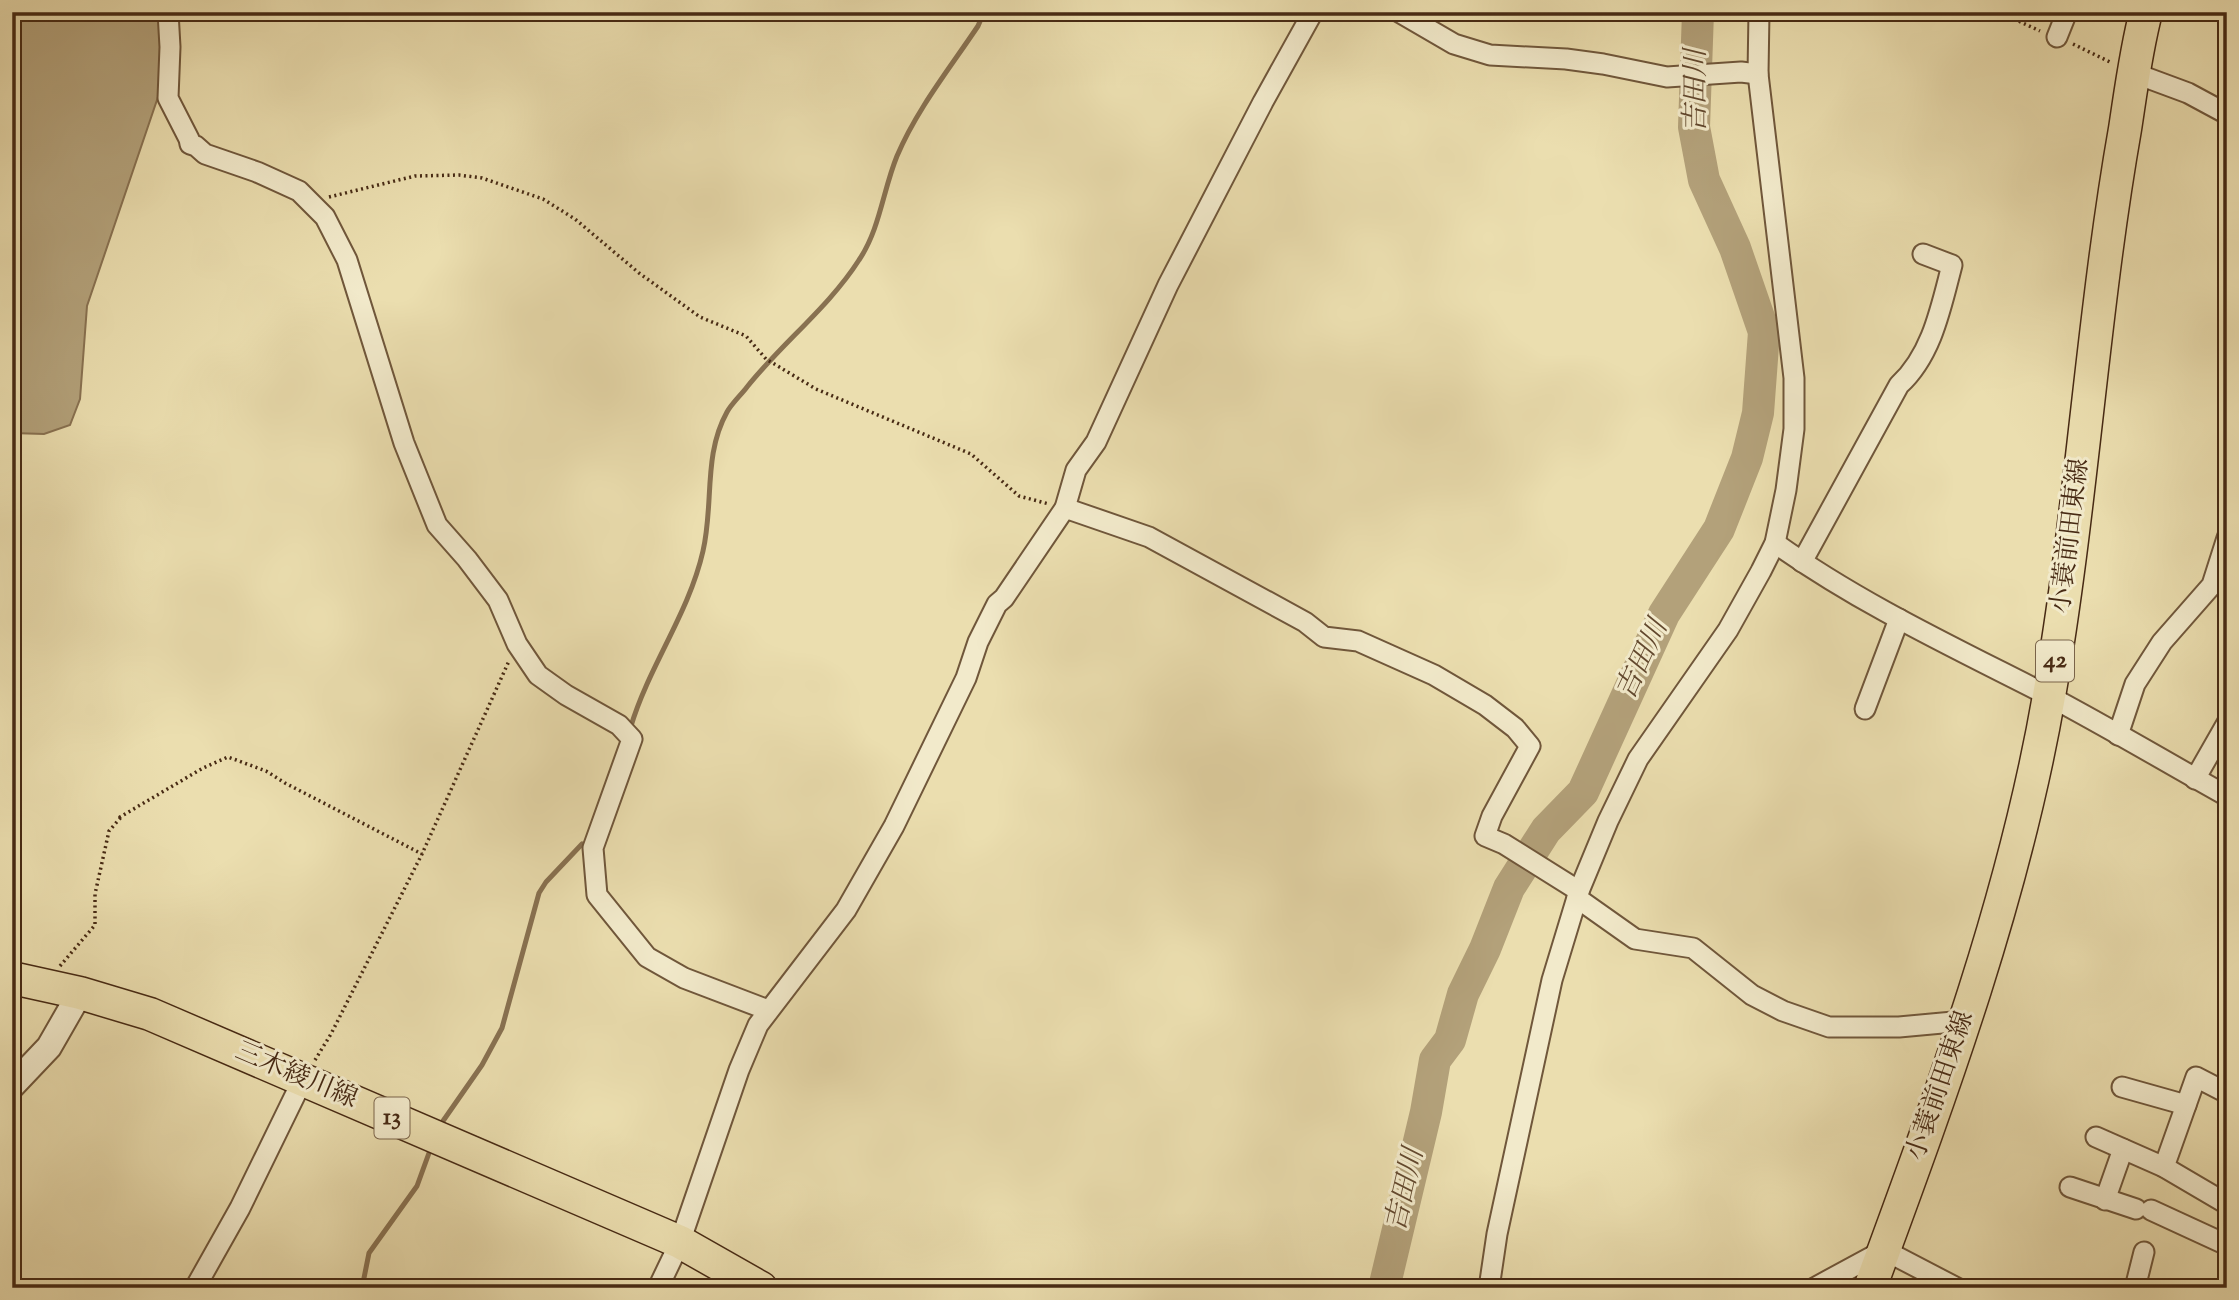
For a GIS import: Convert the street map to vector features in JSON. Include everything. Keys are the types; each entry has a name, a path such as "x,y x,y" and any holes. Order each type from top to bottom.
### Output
{"main road":[{"name":"小蓑前田東線","path":"1870,1288 1965,1021 2024,815 2049,697 2114,189 2146,12"},
{"name":"三木綾川線","path":"12,978 80,993 150,1014 680,1242 761,1288"}],"street":[{"path":"167,12 170,47 168,98 190,144 205,154 257,172 299,191 325,218 347,260 404,443 437,525 498,600 517,643 538,675 566,695 618,725 632,739 593,848 597,895 647,957 684,978 768,1010"},
{"path":"658,1288 680,1242 738,1070 758,1026 846,910 894,826 966,678 978,642 997,604 1004,598 1065,508 1076,470 1096,442 1168,285 1313,12"},
{"path":"1399,12 1471,51 1508,57 1566,59 1667,77 1750,73"},
{"path":"1489,1288 1497,1234 1552,980 1578,895 1608,821 1637,760 1728,630 1761,571 1774,543 1786,490 1794,429 1794,378 1750,73 1759,12"},
{"path":"2057,37 2067,12"},
{"path":"2134,73 2188,93 2227,114"},
{"path":"1802,562 1899,385 1914,371 1936,325 1952,265 1923,254"},
{"path":"1065,508 1149,537 1305,622 1324,637 1358,641 1434,675 1485,705 1515,728 1530,746 1492,816 1485,836 1504,844 1555,876 1635,939 1693,948 1752,995 1783,1011 1829,1027 1899,1027 1965,1021"},
{"path":"2118,735 2135,684 2162,642 2212,585 2227,538"},
{"path":"1774,543 1899,619 2049,697 2227,796"},
{"path":"1865,709 1899,619"},
{"path":"2195,779 2227,723"},
{"path":"12,1086 48,1047 80,993"},
{"path":"2164,1167 2196,1077 2226,1092"},
{"path":"195,1288 240,1208 303,1079"},
{"path":"2122,1087 2186,1105"},
{"path":"2096,1137 2164,1167 2227,1204"},
{"path":"2105,1199 2123,1149"},
{"path":"2070,1187 2143,1210 2227,1245"},
{"path":"1814,1288 1884,1250 1957,1288"},
{"path":"2135,1288 2144,1252"}],"path":[{"path":"310,203 415,176 459,175 482,178 543,199 575,219 639,273 700,317 746,336 766,359 816,389 971,454 1019,496 1065,508"},
{"path":"303,1079 331,1034 422,854 517,643"},
{"path":"45,984 95,925 95,894 109,831 122,816 120,817 203,768 228,757 265,771 422,854"}],"shaded area":[{"path":"12,12 159,12 163,66 159,94 87,306 80,399 70,425 44,434 12,433"}],"waterway":[{"path":"631,726 697,574 706,533 715,445 727,412 761,371 834,293 859,260 877,222 892,169 905,139 924,105 978,26 984,12"},
{"name":"吉田川","path":"1384,1288 1426,1112 1435,1060 1450,1040 1463,994 1485,949 1509,888 1546,830 1583,792 1664,614 1719,529 1747,458 1758,413 1764,332 1735,248 1704,180 1694,127 1698,12"},
{"path":"443,1121 482,1065 502,1028 539,893 582,844"},
{"path":"362,1288 369,1253 417,1186 429,1153"}]}
